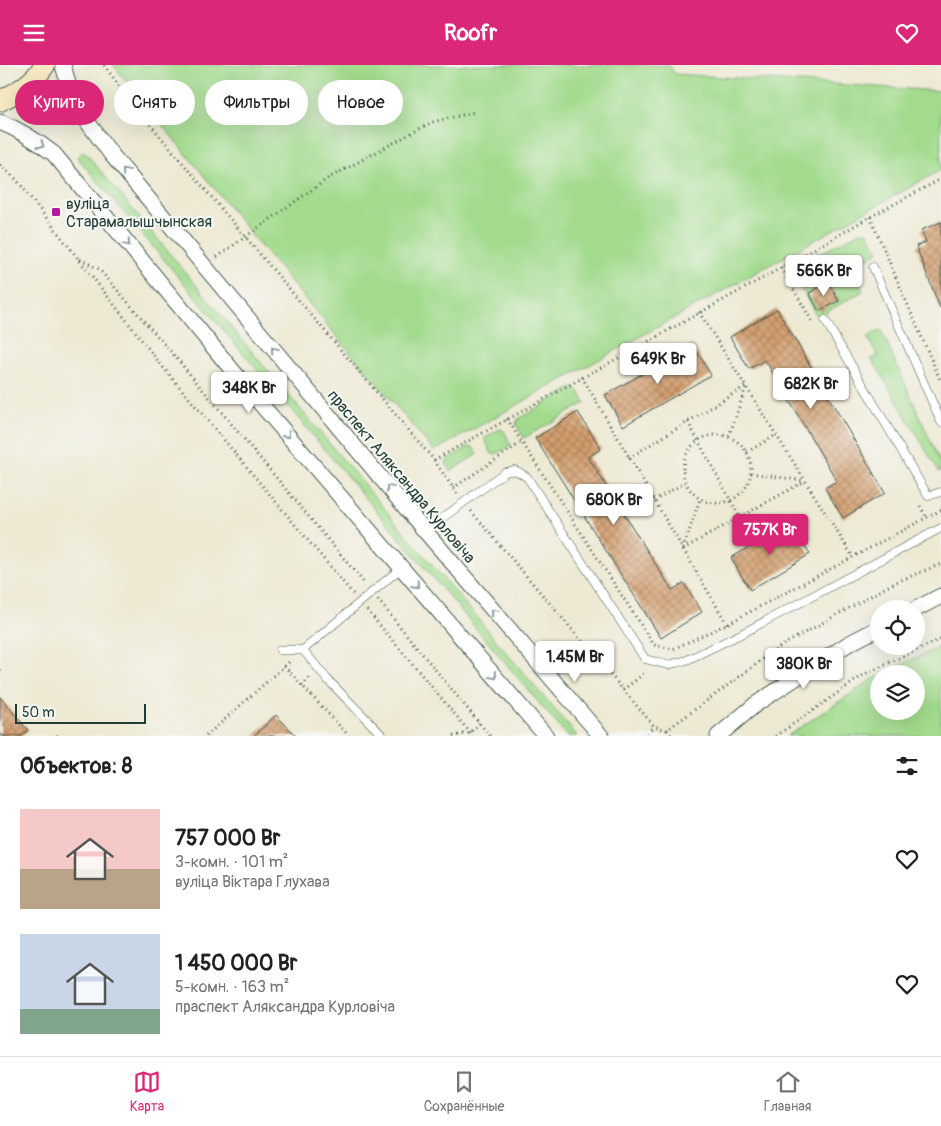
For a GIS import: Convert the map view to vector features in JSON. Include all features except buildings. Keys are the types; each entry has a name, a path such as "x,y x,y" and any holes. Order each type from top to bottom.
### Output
{"main road":[{"path":"0,101 20,91 39,74 45,65"}],"street":[{"name":"праспект Аляксандра Курловіча","path":"63,65 71,94 89,124 111,154 425,531 600,736"},
{"path":"0,122 16,128 54,154 247,388 546,736"},
{"path":"925,604 941,596"},
{"path":"718,736 756,704 848,644 870,633"}],"lane":[{"path":"873,267 941,422"},
{"path":"825,320 928,496 941,492"},
{"path":"425,531 505,472 515,470 527,477 645,659 668,665 687,660 743,633 941,528"},
{"path":"280,650 303,650 401,568"},
{"path":"303,650 327,679 383,736"}],"path":[{"path":"104,65 127,97 244,238 434,460 463,502 654,726 667,730 672,736"},
{"path":"204,267 327,179 432,122 475,112"},
{"path":"0,165 16,179 162,366 472,735"},
{"path":"434,460 941,179"},
{"path":"870,217 941,382"},
{"path":"77,257 99,269 178,360 490,736"},
{"path":"700,312 853,557"},
{"path":"582,377 727,624"},
{"path":"630,458 746,386"},
{"path":"729,437 746,386"},
{"path":"507,419 654,645 673,649 727,624 941,510"},
{"path":"688,422 740,518"},
{"path":"718,434 729,437 747,451 751,462 751,473 748,484 741,493 730,500 716,503 700,499 691,492 685,483 682,471 683,460 688,449 698,440 706,436 718,434"},
{"path":"747,451 776,435"},
{"path":"453,488 522,442"},
{"path":"751,473 805,481"},
{"path":"683,549 805,481"},
{"path":"654,500 685,483"},
{"path":"683,549 700,499"},
{"path":"667,730 781,646 894,583 941,564"},
{"path":"776,736 866,674 941,639"},
{"path":"206,736 284,666 349,736"},
{"path":"472,735 479,723"},
{"path":"643,736 654,726"},
{"path":"453,736 472,735"}],"green space":[{"path":"113,65 669,65 675,74 941,91 941,170 434,451 257,242 162,125 195,125 195,80 125,80"},
{"path":"84,151 577,736 567,736 77,157"},
{"path":"862,231 868,232 879,252 851,268 863,291 817,317 793,274 792,270 795,266","holes":["831,280 834,286 831,288 839,300 820,311 807,294"]},
{"path":"881,330 941,464 941,471 939,472 872,359 878,356 867,337"},
{"path":"572,388 578,390 585,403 524,438 516,424 518,419"},
{"path":"500,429 504,431 510,446 496,454 492,454 485,438"},
{"path":"470,446 478,454 450,471 446,463 448,459"},
{"path":"941,646 941,736 787,736 870,681 870,720 925,720 925,665 900,665"}],"place":[{"name":"вуліца Старамалышчынская","path":"56,212"}]}
